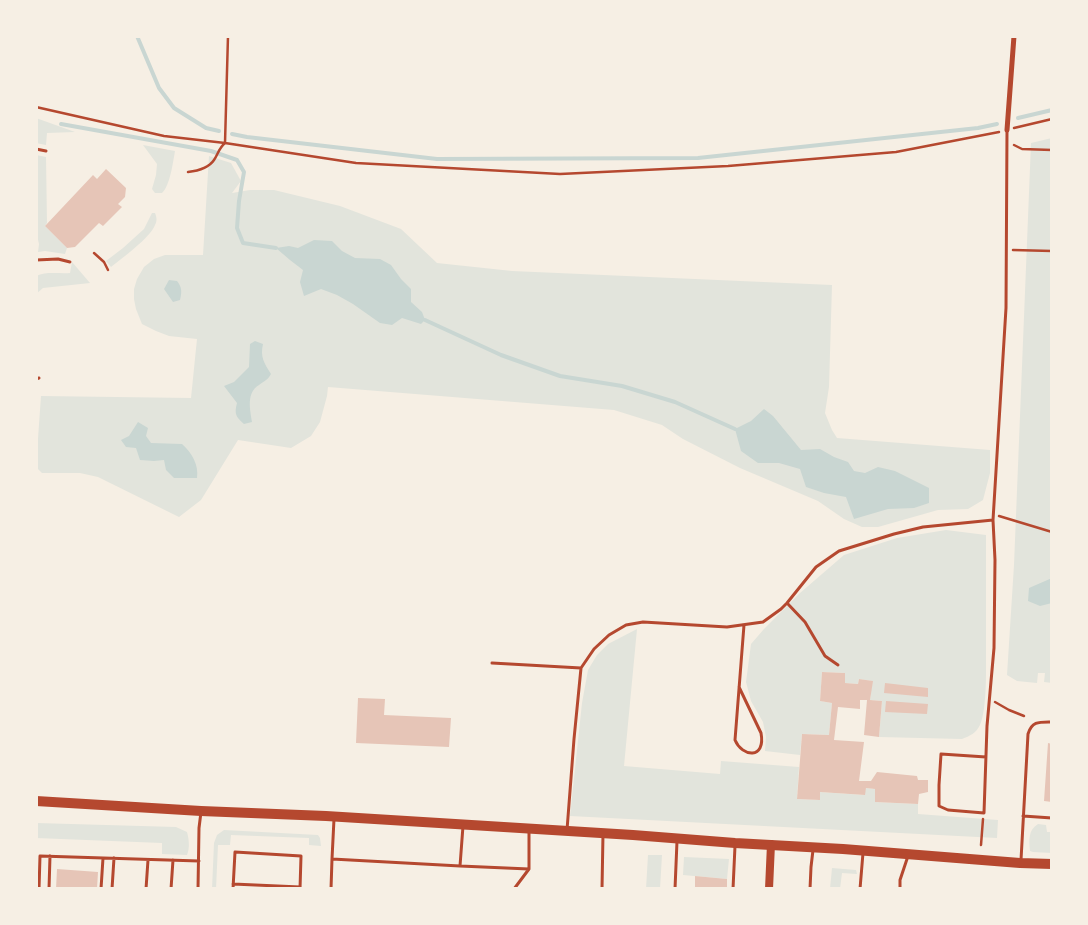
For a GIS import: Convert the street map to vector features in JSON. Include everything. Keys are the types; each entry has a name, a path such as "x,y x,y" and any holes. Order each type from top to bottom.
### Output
{"main road":[{"path":"36,801 603,833 1052,864"}],"street":[{"path":"1007,130 1014,36"},
{"path":"769,889 771,844"}],"lane":[{"path":"986,757 941,754 939,806 948,810 984,813 989,699 994,638 995,560 993,514 1006,308 1007,130"},
{"path":"36,149 46,151"},
{"path":"36,260 58,258 70,262"},
{"path":"566,831 581,668 594,648 609,635 626,625 643,622 727,627 763,622 782,609 816,566 839,551 923,526 993,520"},
{"path":"787,603 805,622 825,656 838,665"},
{"path":"739,687 761,733 762,747 758,751 749,752 737,745 735,740 739,687 744,625"},
{"path":"492,663 581,668"},
{"path":"1020,863 1028,734 1032,725 1036,723 1052,722"},
{"path":"198,889 201,811"},
{"path":"1023,816 1052,818"},
{"path":"331,889 334,817"},
{"path":"460,866 463,825"},
{"path":"514,889 529,869 529,829"},
{"path":"602,889 603,833"},
{"path":"675,889 677,838"},
{"path":"733,889 735,843"},
{"path":"810,889 814,847"},
{"path":"860,889 863,850"},
{"path":"233,884 300,888 301,856 235,852 233,884 233,889"},
{"path":"900,889 900,880 909,854"},
{"path":"39,889 40,856 199,861"},
{"path":"49,889 50,856"},
{"path":"101,889 103,858"},
{"path":"112,889 114,858"},
{"path":"332,859 529,869"},
{"path":"146,889 148,860"},
{"path":"171,889 173,860"}],"path":[{"path":"188,172 198,171 209,165 225,143 228,36"},
{"path":"36,108 164,136 225,143 356,163 560,174 728,166 896,152 1052,119"},
{"path":"1007,140 1022,149 1052,150"},
{"path":"1006,250 1052,251"},
{"path":"94,253 104,262 108,270"},
{"path":"993,514 1052,532"},
{"path":"989,699 1024,716"},
{"path":"981,845 984,813"}],"shaded area":[{"path":"36,118 75,132 47,133 46,145 36,143"},
{"path":"1052,138 1052,683 1044,682 1045,673 1038,673 1037,683 1017,681 1007,675 1014,565 1031,143"},
{"path":"143,145 175,151 169,180 162,193 155,193 152,189 157,164"},
{"path":"36,155 46,157 47,223 45,226 67,248 65,254 45,251 38,252 39,244 36,231"},
{"path":"209,156 231,163 241,181 232,193 250,190 274,190 340,206 401,229 437,263 512,271 832,285 829,387 825,413 837,438 990,450 990,473 983,500 968,509 938,510 878,527 862,527 844,519 818,501 740,468 683,439 662,425 614,410 328,387 320,422 311,436 291,448 238,440 201,500 179,517 98,477 80,473 42,473 36,467 41,396 191,398 197,339 169,336 142,324 136,309 134,289 144,267 154,259 165,255 203,255"},
{"path":"152,213 155,213 156,224 148,236 111,267 106,261 144,229"},
{"path":"314,240 332,241 342,251 355,258 380,259 391,265 411,289 411,302 422,312 425,320 421,324 402,318 392,325 380,323 353,304 321,289 304,296 300,282 303,270 276,248 289,246 298,248"},
{"path":"72,262 90,283 43,288 36,294 36,276 49,273 70,273"},
{"path":"169,280 177,281 180,285 180,300 173,302 164,289"},
{"path":"255,341 263,344 263,360 271,374 252,392 250,412 252,422 244,424 236,415 237,403 224,386 234,382 249,367 250,344"},
{"path":"764,409 773,416 801,450 820,449 848,462 854,471 865,473 878,467 895,471 929,488 929,503 914,508 888,509 854,519 846,497 806,487 800,469 779,463 758,463 741,451 735,429 751,421"},
{"path":"138,422 148,428 146,436 151,443 182,444 194,459 197,468 197,478 174,478 166,470 164,460 140,460 136,448 126,447 121,440 129,436"},
{"path":"946,530 986,535 986,689 984,709 977,730 962,739 879,737 882,701 870,700 872,681 859,679 858,684 845,683 845,673 822,672 820,701 832,703 829,735 802,734 800,755 765,751 766,737 763,722 751,701 746,682 751,644 800,593 844,555 897,538"},
{"path":"1052,578 1052,603 1040,606 1028,601 1029,588"},
{"path":"637,629 624,766 720,774 721,761 799,767 797,799 820,800 820,792 864,795 866,788 875,789 875,802 918,804 918,814 998,820 997,838 570,816 582,703 588,670 597,655 608,644"},
{"path":"36,823 176,827 187,832 189,849 187,855 162,854 162,843 36,838"},
{"path":"1038,824 1046,825 1047,832 1052,832 1052,853 1030,851 1029,839 1031,832"},
{"path":"224,830 318,835 321,846 309,845 309,838 231,835 230,845 218,845 216,889 212,889 214,843 217,835"},
{"path":"648,855 662,855 660,889 646,889"},
{"path":"684,857 729,859 727,879 683,875"},
{"path":"832,868 856,870 857,874 842,873 840,889 830,889"}],"building":[{"path":"106,169 126,188 125,197 118,204 122,207 103,226 99,223 75,247 67,248 45,226 93,175 97,179"},
{"path":"822,672 845,673 845,683 858,684 859,679 873,681 870,700 882,701 879,737 864,735 867,700 860,700 860,709 838,707 834,740 864,742 859,781 871,781 877,772 917,776 918,780 928,780 928,792 919,794 918,804 875,802 875,789 866,788 865,795 820,792 820,800 797,799 802,734 829,735 832,703 820,701"},
{"path":"885,683 928,688 928,697 884,693"},
{"path":"358,698 385,699 384,715 451,718 449,747 356,743"},
{"path":"886,701 928,704 927,714 885,712"},
{"path":"1048,743 1052,744 1052,802 1044,801"},
{"path":"57,869 98,872 97,889 56,889"},
{"path":"695,876 727,879 727,889 695,889"}],"waterway":[{"path":"137,36 159,88 174,108 206,128 219,131"},
{"path":"1018,118 1052,110"},
{"path":"61,124 211,151 237,160 244,172 237,228 243,243 276,248"},
{"path":"232,134 437,159 698,158 978,128 997,124"},
{"path":"425,320 501,355 560,376 622,386 675,402 735,429"}]}
